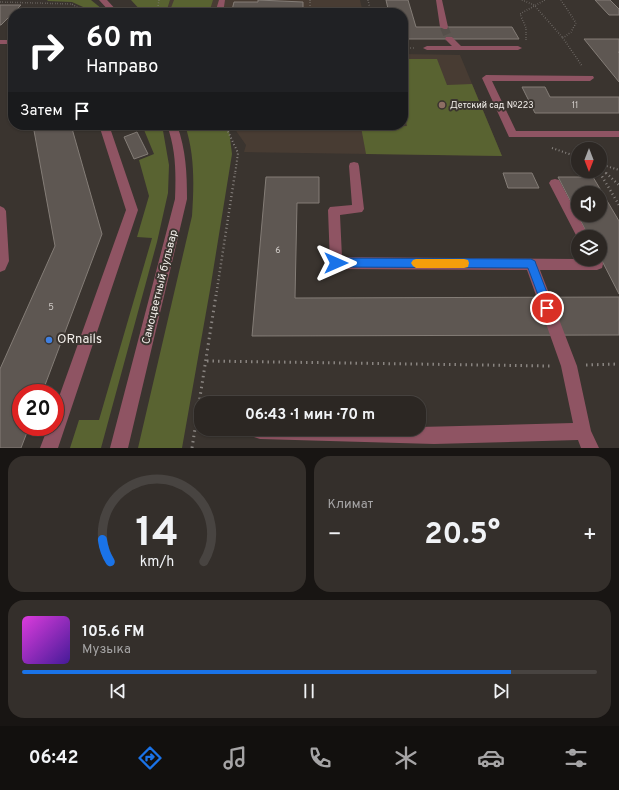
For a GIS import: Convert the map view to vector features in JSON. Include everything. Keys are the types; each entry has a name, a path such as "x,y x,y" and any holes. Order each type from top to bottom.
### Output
{"street":[{"path":"102,0 111,8"},
{"path":"439,0 444,27"},
{"path":"448,39 459,48"},
{"path":"428,48 518,48"},
{"path":"590,78 486,78 513,135 619,134"},
{"path":"49,448 132,210 106,130"},
{"name":"Самоцветный бульвар","path":"119,448 181,199 181,152 174,130"},
{"path":"354,166 358,209 334,210 336,263 571,264"},
{"path":"555,183 579,230"},
{"path":"0,211 3,261 0,266"},
{"path":"531,264 569,366 583,431 590,448"},
{"path":"426,436 583,431"}],"path":[{"path":"522,0 534,5 563,38 590,78"},
{"path":"518,48 526,39 526,28 520,14 545,0"},
{"path":"561,0 576,23 571,32 563,38"},
{"path":"0,2 72,4 78,8"},
{"path":"192,448 207,362 238,153 227,130"},
{"path":"607,166 619,170"},
{"path":"607,174 619,185"},
{"path":"603,178 619,205"},
{"path":"207,362 569,366 619,364"}],"shaded area":[{"path":"170,0 360,0 362,8 168,8"},
{"name":"Детский сад №223","path":"408,54 460,55 502,156 244,152 246,145 236,130 408,130"}],"green space":[{"path":"91,0 101,8 85,8 72,2 47,1"},
{"path":"131,0 170,0 168,8 138,8"},
{"path":"174,0 213,0 211,8 171,8"},
{"name":"Детский сад №223","path":"408,59 437,59 447,85 472,84 502,156 366,154 362,130 408,130"},
{"path":"144,130 163,130 169,165 168,193 157,242 101,448 70,448 79,420 99,420 152,238 137,237 149,196 139,160 154,154"},
{"path":"186,130 229,130 232,154 182,448 138,448 192,216 192,159"}],"building":[{"path":"258,0 303,2 303,8 232,8 234,2 258,2"},
{"path":"386,0 408,0 416,27 512,27 519,39 408,39 408,8 388,8"},
{"path":"595,0 610,0 619,9 619,15 609,15"},
{"path":"0,5 21,5 18,8 8,8 8,18 0,25"},
{"path":"584,39 619,39 619,82"},
{"path":"522,87 545,87 550,97 619,97 619,113 535,113"},
{"path":"34,130 72,130 102,234 45,384 12,384 12,436 26,436 21,448 0,448 0,369 55,246"},
{"path":"137,132 148,154 134,159 124,137"},
{"path":"503,173 532,173 539,188 508,188"},
{"path":"266,177 319,177 319,203 297,203 295,298 619,297 619,335 252,336"},
{"path":"558,177 571,178 594,178 598,186 571,186 571,202"},
{"path":"607,201 619,221 619,294 605,266 607,266 607,230 585,230 581,222 607,222"}],"tunnel":[{"path":"444,27 449,39"}],"slow traffic":[{"path":"416,263 464,263"}],"place":[{"name":"Детский сад №223","path":"442,105"},
{"name":"ORnails","path":"49,340"}],"route":[{"path":"336,263 531,264 547,308"}]}
